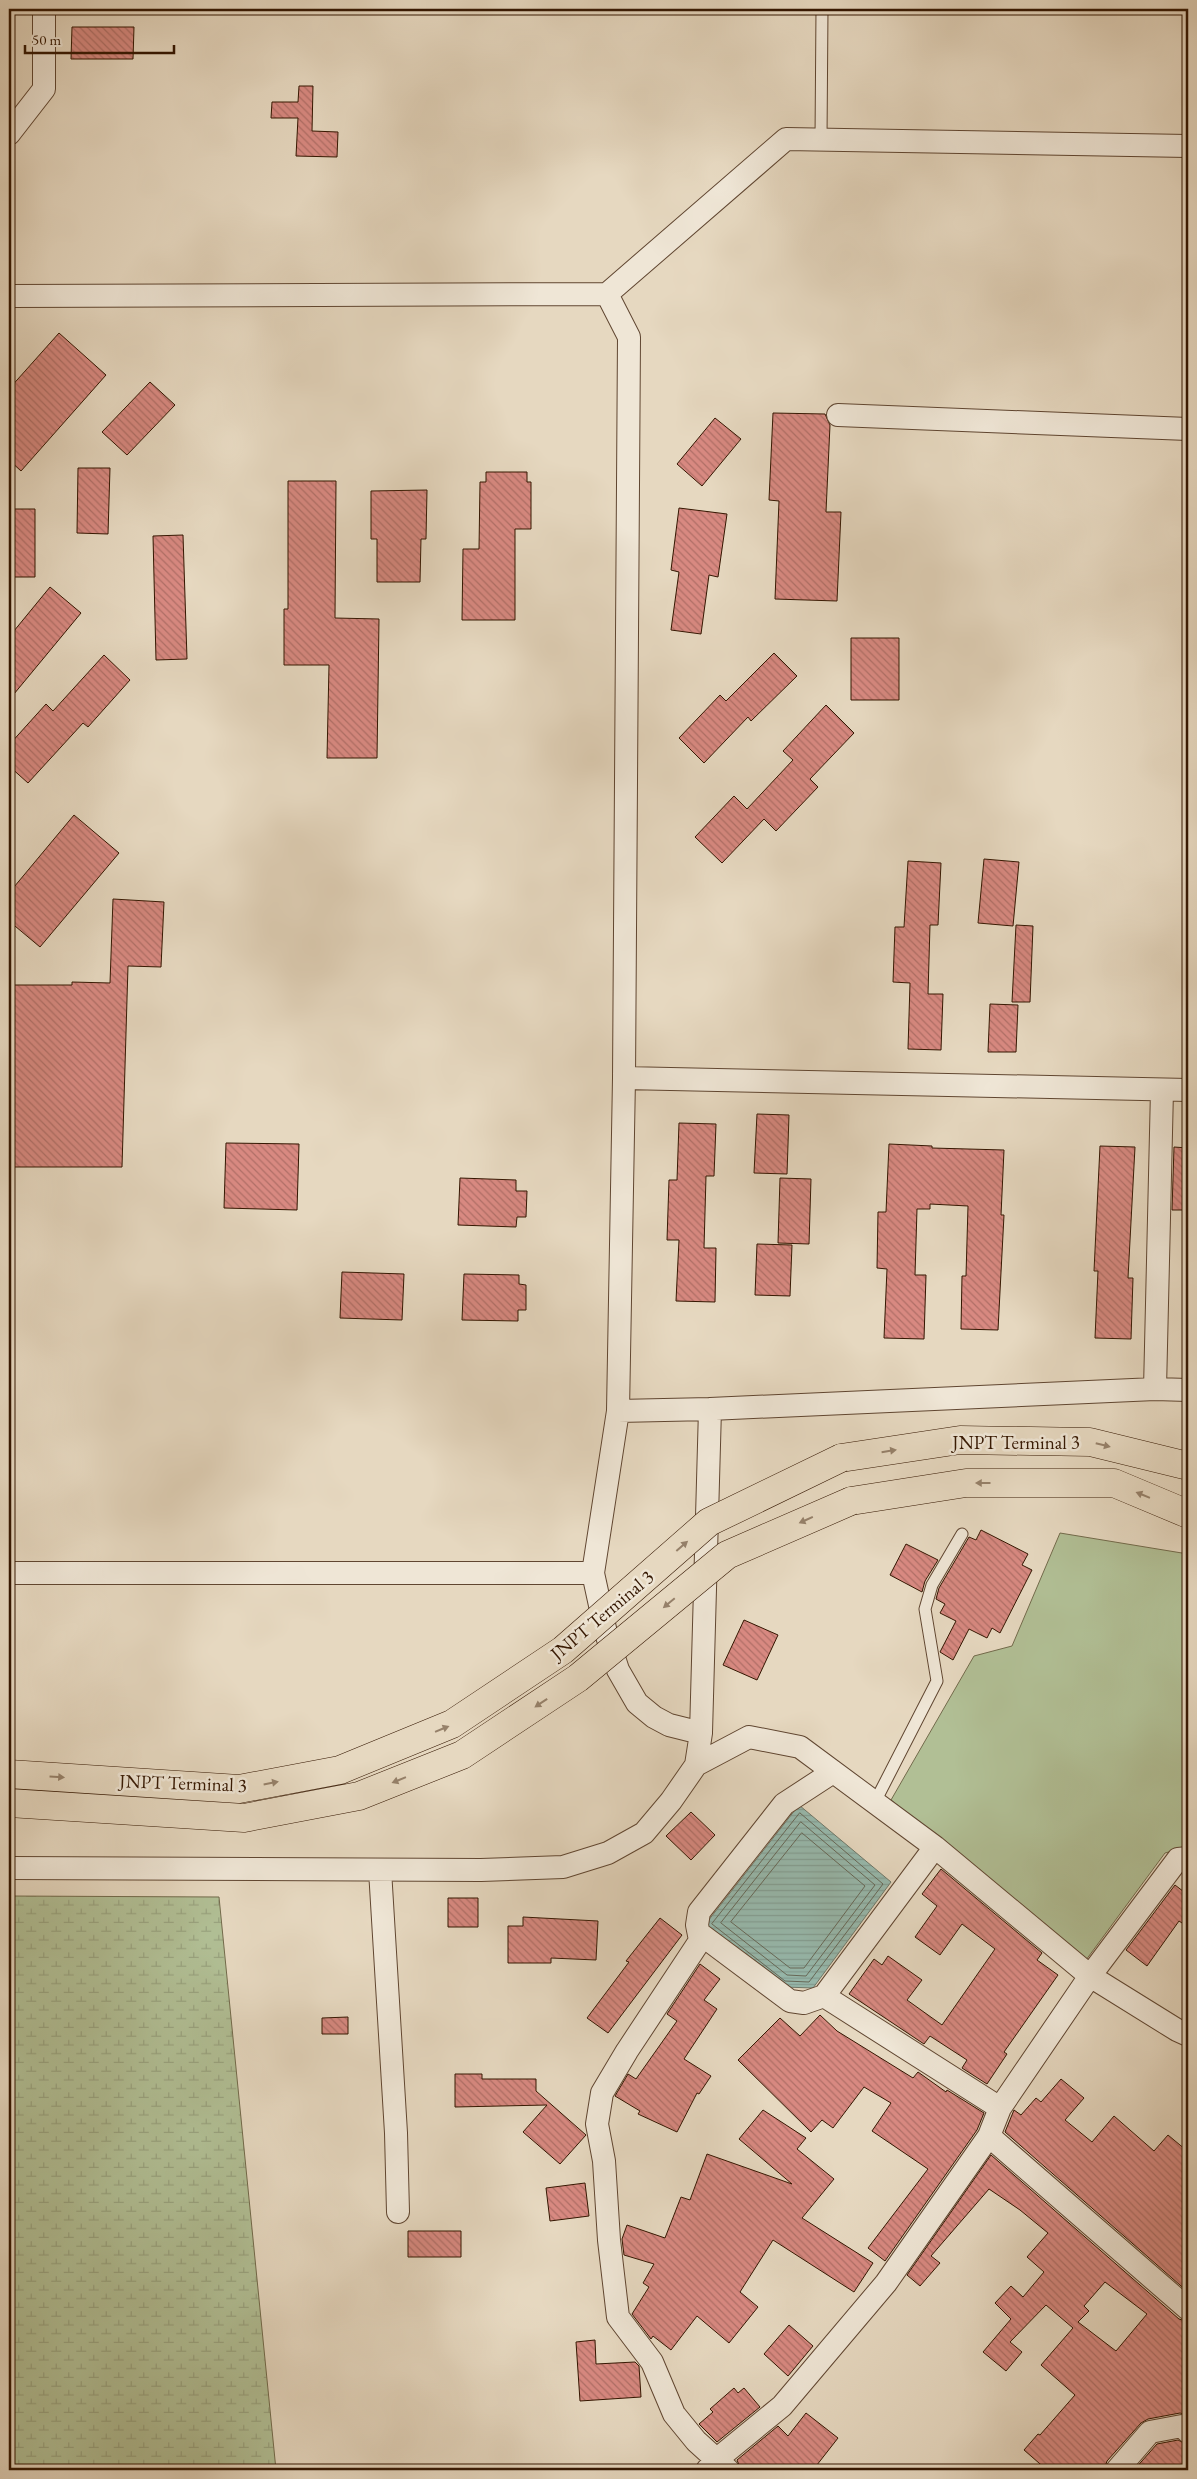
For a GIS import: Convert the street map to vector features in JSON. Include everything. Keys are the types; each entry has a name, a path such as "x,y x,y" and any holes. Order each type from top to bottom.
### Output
{"main road":[{"name":"JNPT Terminal 3","path":"9,1774 239,1790 340,1770 452,1724 563,1650 709,1522 841,1458 960,1440 1090,1442 1188,1466"},
{"name":"JNPT Terminal 3","path":"9,1803 244,1818 359,1796 462,1755 578,1678 727,1555 851,1500 966,1483 1114,1483 1188,1514"}],"street":[{"path":"9,134 44,88 44,9"},
{"path":"9,296 608,294 786,139 1188,146"},
{"path":"608,294 629,337 624,1078 618,1411 593,1573 606,1633 615,1661 637,1703 654,1717 669,1725 701,1733"},
{"path":"838,415 1188,429"},
{"path":"624,1078 1188,1090"},
{"path":"1155,1389 1162,1090"},
{"path":"618,1411 710,1409 1155,1389 1188,1390"},
{"path":"9,1868 481,1870 562,1867 608,1853 644,1832 671,1801 696,1765 701,1733 710,1409"},
{"path":"9,1572 593,1573"},
{"path":"696,1765 749,1737 800,1747 934,1847 1090,1976 1188,2035"},
{"path":"700,1940 697,1926 699,1912 784,1804 833,1772"},
{"path":"934,1847 824,1996 804,2003 790,2001 703,1936 627,2051 602,2093 594,2127 604,2161 609,2240 618,2316 652,2362 674,2414 717,2467 782,2406 886,2284 989,2136 1000,2108 1090,1976 1178,1860 1188,1858"},
{"path":"380,1870 396,2124 398,2212"},
{"path":"824,1996 1000,2108"},
{"path":"989,2136 1188,2309"},
{"path":"1117,2470 1150,2432 1182,2426 1188,2432"}],"lane":[{"path":"821,139 822,9"},
{"path":"874,1802 938,1681 925,1609 932,1585 962,1534"}],"green space":[{"path":"1060,1533 1188,1554 1188,1847 1165,1853 1086,1960 891,1800 974,1656 1012,1646"},
{"path":"9,1896 219,1897 276,2470 9,2470"}],"water":[{"path":"799,1805 891,1882 813,1988 784,1987 704,1926"}],"building":[{"path":"72,27 134,27 133,59 71,59"},
{"path":"299,86 313,86 312,131 338,132 337,157 296,156 298,118 271,118 272,102 298,102"},
{"path":"59,333 106,375 21,471 9,460 9,389"},
{"path":"150,382 175,405 127,455 102,432"},
{"path":"773,413 825,414 830,425 826,512 841,512 837,601 775,599 779,501 769,500"},
{"path":"715,418 741,439 702,486 677,464"},
{"path":"78,468 110,468 108,534 77,533"},
{"path":"486,472 527,472 527,482 531,482 531,529 515,529 515,620 462,620 463,549 479,549 480,482 486,482"},
{"path":"288,481 336,481 335,618 379,619 377,758 327,758 329,665 284,665 284,609 288,609"},
{"path":"427,490 426,539 421,539 420,582 377,582 377,539 371,539 371,491"},
{"path":"679,508 727,514 718,577 709,575 701,634 671,630 679,572 671,570"},
{"path":"9,509 35,509 35,577 9,577"},
{"path":"183,535 187,659 156,660 153,536"},
{"path":"50,587 81,613 9,700 9,637"},
{"path":"851,638 899,638 899,700 851,700"},
{"path":"774,653 797,676 751,721 748,717 704,763 679,738 720,695 726,701"},
{"path":"104,655 130,680 88,727 83,723 28,783 9,766 9,745 46,704 53,711"},
{"path":"826,705 854,733 810,779 818,787 776,831 764,819 722,863 695,837 734,796 747,809 793,760 783,751"},
{"path":"74,815 119,853 40,947 9,921 9,893"},
{"path":"984,859 1019,862 1013,926 978,923"},
{"path":"908,861 941,863 938,925 930,925 928,994 943,994 941,1050 908,1049 910,983 893,982 895,927 904,927"},
{"path":"113,899 164,902 161,967 128,966 122,1167 9,1167 9,985 72,985 72,982 110,983"},
{"path":"1016,925 1033,926 1030,1002 1012,1002"},
{"path":"990,1004 1018,1005 1016,1052 988,1052"},
{"path":"757,1114 789,1115 787,1174 754,1173"},
{"path":"679,1123 716,1124 714,1176 706,1176 704,1248 716,1248 715,1302 676,1301 679,1240 667,1240 669,1180 677,1180"},
{"path":"226,1143 299,1144 297,1210 224,1208"},
{"path":"889,1144 932,1146 932,1148 1004,1150 1001,1215 1004,1215 998,1330 961,1329 962,1276 966,1276 968,1206 930,1204 930,1209 917,1209 915,1275 926,1275 924,1339 884,1338 887,1269 877,1268 878,1212 886,1212"},
{"path":"1100,1146 1135,1147 1128,1278 1133,1278 1131,1339 1095,1338 1098,1271 1094,1271"},
{"path":"1174,1147 1188,1148 1188,1210 1172,1210"},
{"path":"460,1178 516,1180 516,1191 527,1191 526,1217 517,1217 516,1227 458,1225"},
{"path":"780,1178 811,1179 809,1244 778,1243"},
{"path":"757,1244 792,1245 790,1296 755,1295"},
{"path":"342,1272 404,1274 402,1320 340,1318"},
{"path":"464,1274 519,1275 519,1284 526,1285 526,1310 518,1310 518,1321 462,1320"},
{"path":"981,1530 1028,1554 1022,1565 1032,1570 1000,1633 992,1628 987,1638 969,1629 953,1660 940,1652 956,1621 940,1613 945,1604 936,1599 939,1588 969,1537 976,1540"},
{"path":"906,1544 938,1560 925,1581 922,1592 890,1575"},
{"path":"744,1620 778,1635 757,1680 723,1665"},
{"path":"691,1812 715,1835 691,1860 666,1836"},
{"path":"941,1869 1042,1953 1037,1960 1058,1975 1004,2052 1007,2054 987,2084 962,2068 967,2060 930,2036 924,2044 849,1994 874,1959 882,1965 888,1956 922,1980 907,2000 942,2025 995,1949 962,1924 940,1955 915,1937 937,1906 922,1894"},
{"path":"1175,1885 1188,1895 1188,1914 1182,1923 1179,1921 1147,1966 1126,1950"},
{"path":"448,1898 478,1898 478,1927 448,1927"},
{"path":"523,1917 598,1921 596,1960 551,1958 551,1963 508,1963 508,1926 523,1926"},
{"path":"660,1918 682,1935 608,2033 587,2018 629,1962 626,1961"},
{"path":"700,1964 720,1979 704,2000 717,2009 684,2059 711,2076 699,2094 697,2093 677,2132 638,2114 640,2111 615,2096 628,2074 636,2079 677,2021 667,2014"},
{"path":"820,2015 837,2031 913,2078 918,2072 946,2092 947,2090 984,2113 977,2130 885,2261 868,2248 928,2169 872,2131 891,2103 864,2087 833,2128 822,2120 811,2132 738,2060 780,2018 800,2036"},
{"path":"348,2017 348,2034 322,2034 322,2018"},
{"path":"455,2074 482,2074 482,2079 536,2079 536,2091 586,2135 560,2164 523,2132 547,2105 455,2107"},
{"path":"1061,2079 1084,2098 1065,2120 1092,2142 1114,2116 1154,2151 1168,2135 1186,2150 1182,2154 1188,2160 1188,2292 1005,2132 1014,2110 1021,2115 1036,2098 1041,2102"},
{"path":"763,2110 806,2138 797,2149 834,2179 802,2218 873,2263 854,2292 773,2240 740,2292 758,2307 729,2343 697,2316 671,2350 653,2336 651,2339 632,2314 649,2287 643,2283 654,2264 624,2255 622,2239 627,2225 665,2238 681,2197 690,2200 707,2154 792,2184 739,2139"},
{"path":"991,2155 1179,2319 1188,2322 1188,2415 1180,2413 1148,2419 1141,2423 1107,2461 1104,2470 1047,2470 1024,2450 1038,2434 1040,2435 1075,2395 1041,2365 1073,2328 1046,2305 1010,2342 1022,2352 1006,2371 983,2352 1011,2319 995,2303 1011,2286 1023,2297 1044,2272 1027,2257 1048,2233 1020,2210 989,2189 931,2256 940,2263 920,2286 907,2275","holes":["1105,2282 1147,2314 1116,2351 1078,2322 1089,2311 1084,2306"]},
{"path":"585,2183 589,2216 550,2221 546,2188"},
{"path":"408,2231 461,2231 461,2257 408,2257"},
{"path":"789,2325 813,2346 788,2376 764,2354"},
{"path":"595,2340 596,2364 635,2362 639,2366 641,2397 580,2401 576,2342"},
{"path":"734,2388 738,2393 744,2388 760,2407 717,2442 699,2424 713,2412 710,2409"},
{"path":"806,2413 838,2438 813,2470 741,2470 737,2460 778,2426 788,2436"},
{"path":"1178,2440 1188,2445 1188,2465 1184,2470 1134,2470 1157,2444"}]}
